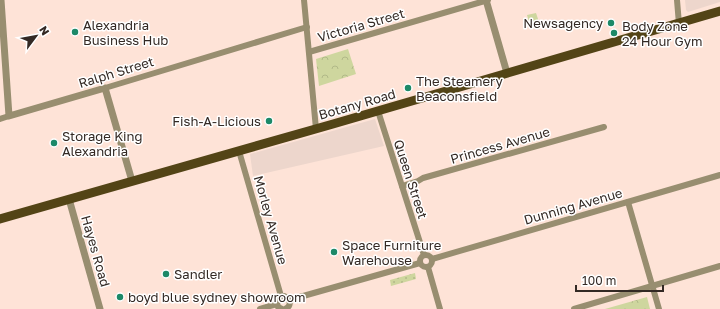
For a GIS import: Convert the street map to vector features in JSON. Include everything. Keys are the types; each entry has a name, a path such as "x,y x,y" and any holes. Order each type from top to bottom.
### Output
{"main road":[{"name":"Botany Road","path":"0,219 720,12"}],"street":[{"path":"1,0 9,116"},
{"path":"304,0 316,129"},
{"path":"487,0 507,73"},
{"name":"Victoria Street","path":"309,52 487,0"},
{"path":"677,0 679,24"},
{"name":"Ralph Street","path":"0,119 307,27"},
{"path":"105,88 132,181"},
{"name":"Queen Street","path":"378,111 424,255"},
{"name":"Princess Avenue","path":"402,186 423,178 604,127"},
{"name":"Morley Avenue","path":"239,151 282,296"},
{"name":"Dunning Avenue","path":"432,259 720,175"},
{"name":"Hayes Road","path":"69,199 100,309"},
{"path":"628,202 659,309"},
{"path":"420,263 421,257 424,255 429,255 432,259 431,265 428,267"},
{"path":"289,300 420,263"},
{"path":"420,263 423,266 428,267"},
{"path":"574,309 720,266"},
{"path":"428,267 440,309"},
{"path":"277,304 277,299 282,296 289,300"},
{"path":"285,309 289,305 289,300"},
{"path":"260,309 277,304"},
{"path":"277,304 282,309"}],"shaded area":[{"path":"685,0 720,0 720,2 688,12 686,10"},
{"path":"375,119 384,146 253,176 250,154"}],"green space":[{"path":"536,13 539,22 530,25 527,15"},
{"path":"348,49 356,74 319,86 316,59"},
{"path":"415,273 416,279 391,286 390,280"},
{"path":"647,297 650,309 605,309"}],"place":[{"name":"Newsagency","path":"611,23"},
{"name":"Alexandria Business Hub","path":"75,32"},
{"name":"Body Zone 24 Hour Gym","path":"614,33"},
{"name":"The Steamery Beaconsfield","path":"408,88"},
{"name":"Fish-A-Licious","path":"269,121"},
{"name":"Storage King Alexandria","path":"54,143"},
{"name":"Space Furniture Warehouse","path":"334,252"},
{"name":"Sandler","path":"166,274"},
{"name":"boyd blue sydney showroom","path":"120,297"}]}
